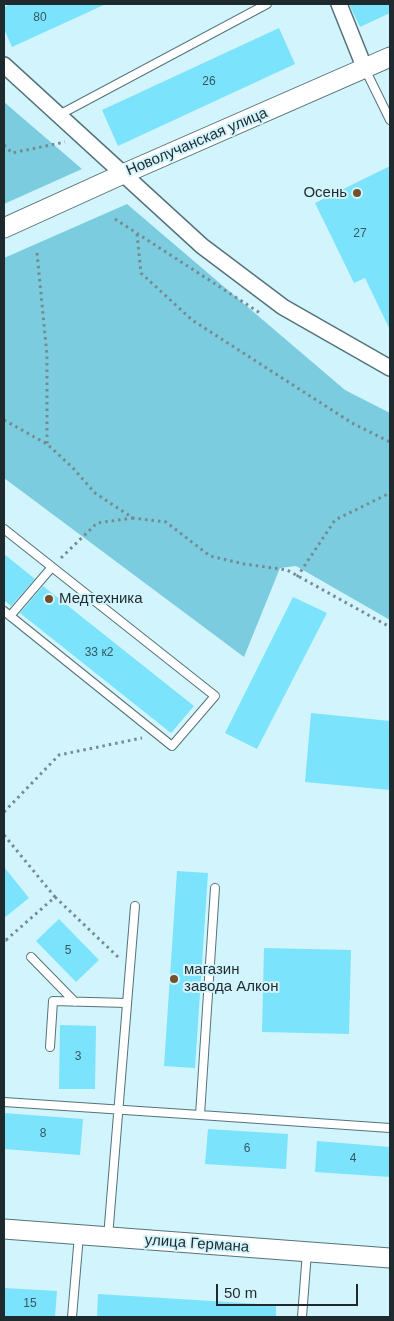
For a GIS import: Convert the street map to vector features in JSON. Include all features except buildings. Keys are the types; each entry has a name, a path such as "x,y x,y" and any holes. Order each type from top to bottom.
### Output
{"street":[{"path":"339,4 365,69"},
{"name":"Новолучанская улица","path":"4,228 122,174 390,57"},
{"path":"4,66 202,246 283,307 390,368"},
{"name":"улица Германа","path":"4,1229 390,1258"}],"lane":[{"path":"59,115 267,4"},
{"path":"365,69 390,120"},
{"path":"4,529 215,696 172,746 7,614 52,567"},
{"path":"200,1115 215,888"},
{"path":"108,1237 135,906"},
{"path":"31,957 75,1002"},
{"path":"50,1047 52,1001 127,1003"},
{"path":"4,1102 390,1128"},
{"path":"72,1317 79,1235"},
{"path":"302,1317 307,1252"}],"path":[{"path":"4,145 12,153 85,138"},
{"path":"136,234 141,273 192,320 352,423 390,442"},
{"path":"37,253 48,355 47,444"},
{"path":"4,420 47,444 73,468 95,493 134,518"},
{"path":"297,577 335,520 390,493"},
{"path":"52,567 97,523 134,518 166,522 210,556 244,564 287,570 390,627"},
{"path":"4,812 59,755 139,739 156,733"},
{"path":"4,835 55,897 130,968"},
{"path":"4,938 6,940 55,897"}],"shaded area":[{"path":"4,102 82,169 4,204"},
{"path":"127,204 345,390 390,413 390,620 296,566 280,568 244,657 4,478 4,258"}],"place":[{"name":"Осень","path":"357,193"},
{"name":"Медтехника","path":"49,599"},
{"name":"магазин завода Алкон","path":"174,979"}]}
